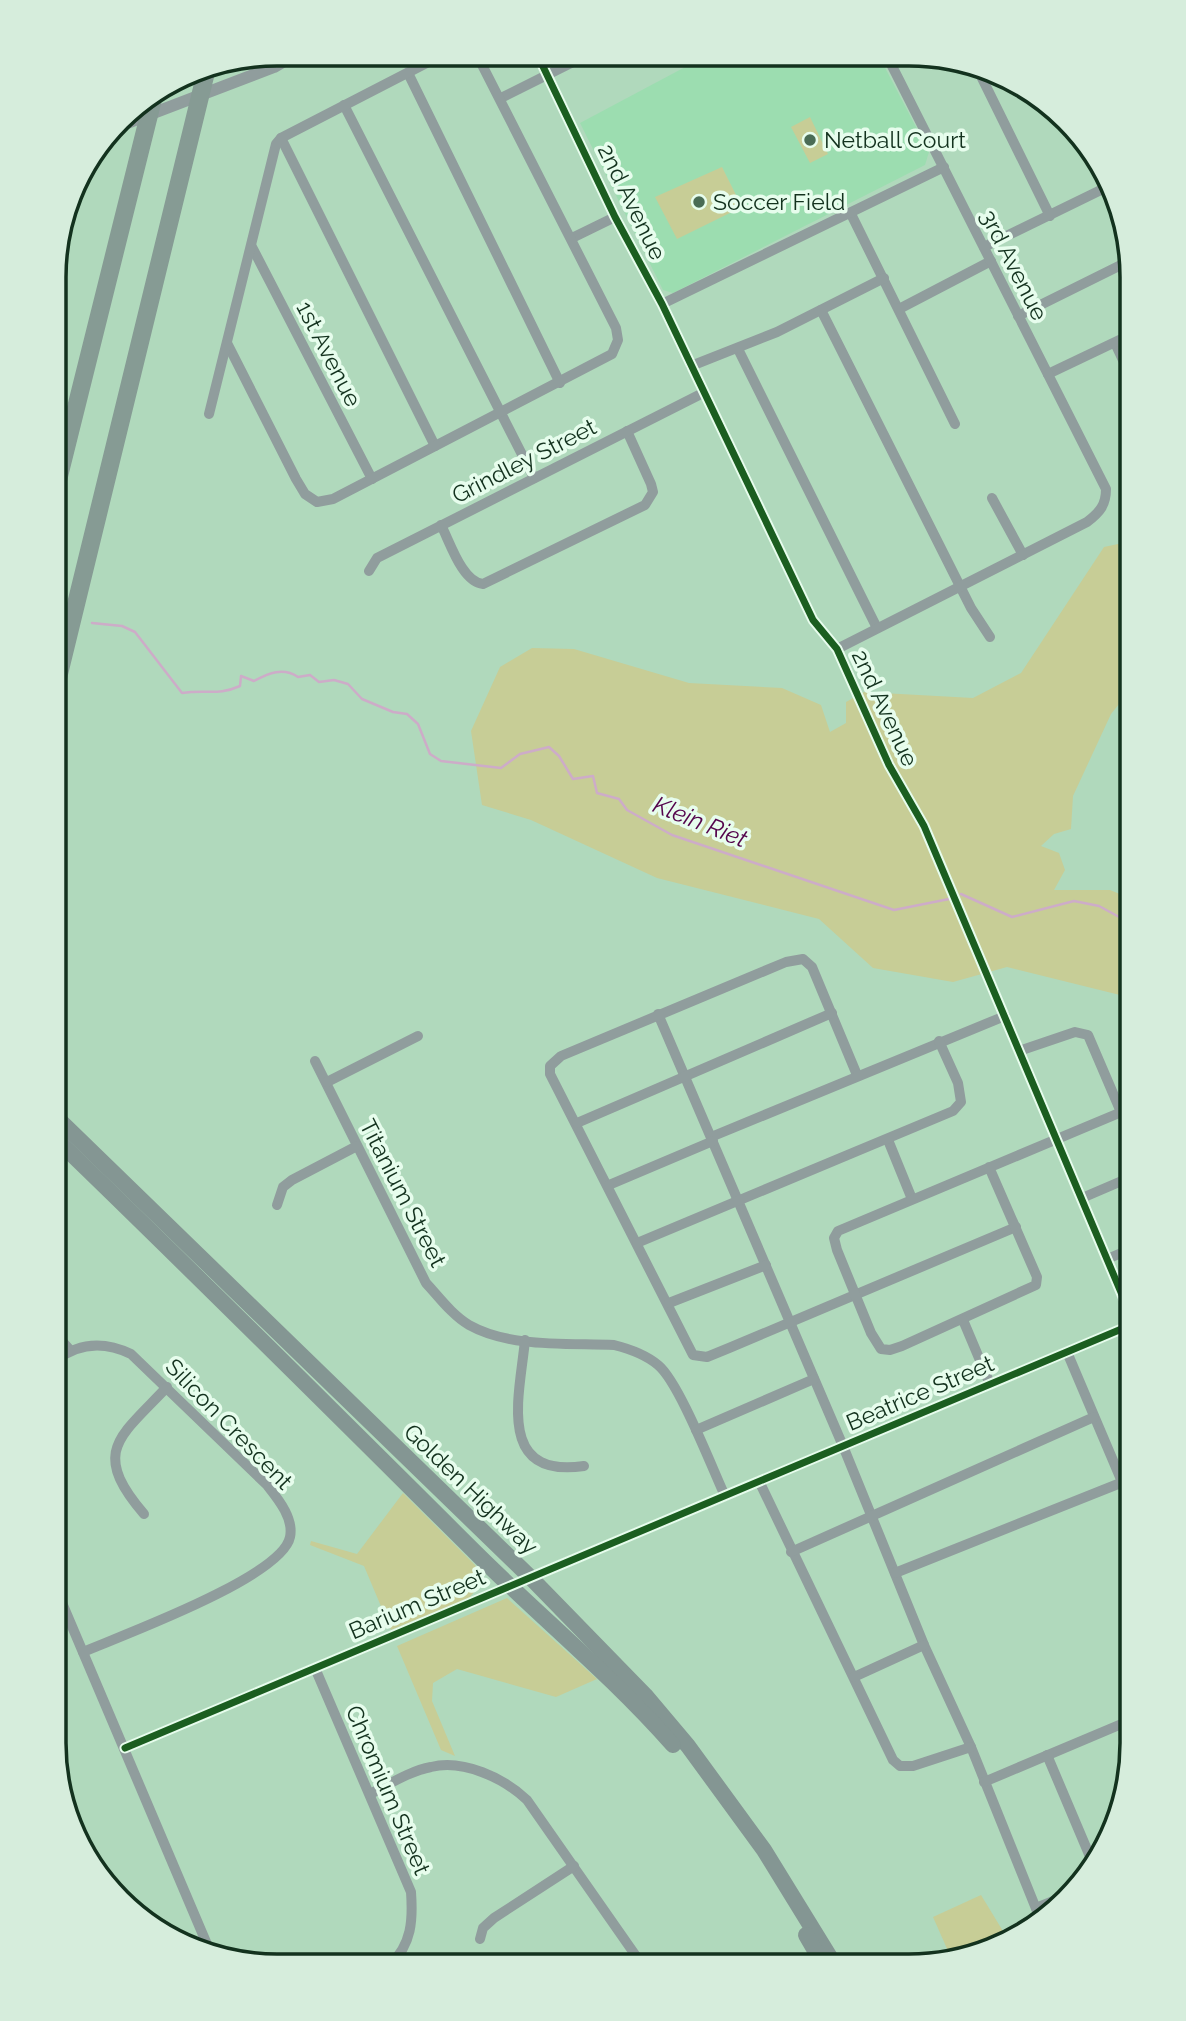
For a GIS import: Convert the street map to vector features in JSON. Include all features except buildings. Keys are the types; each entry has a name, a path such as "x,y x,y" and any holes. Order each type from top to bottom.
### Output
{"highway":[{"path":"67,641 204,80"},
{"path":"67,444 150,109"}],"main road":[{"name":"Golden Highway","path":"67,1128 531,1578 645,1695 688,1746 765,1850 829,1954"},
{"name":"Golden Highway","path":"67,1150 280,1356 508,1585 625,1692 673,1744 756,1855 817,1954"}],"street":[{"path":"137,120 272,67"},
{"path":"209,414 272,158 281,138 419,67"},
{"path":"227,343 305,494 312,500 323,502 560,383 612,354 618,340 616,328 484,67"},
{"name":"2nd Avenue","path":"545,67 615,217 662,304 813,620 822,635 837,649 886,757 924,826 1119,1288"},
{"path":"501,98 563,67"},
{"name":"3rd Avenue","path":"893,67 1106,489 1103,507 1087,522 1023,555"},
{"path":"408,73 560,383"},
{"path":"983,81 1050,216"},
{"path":"344,105 534,478"},
{"path":"281,138 435,446"},
{"path":"662,304 944,167"},
{"path":"984,247 1100,191"},
{"path":"851,214 955,424"},
{"path":"572,238 615,217"},
{"name":"1st Avenue","path":"252,247 372,479"},
{"path":"899,309 991,261"},
{"path":"1018,316 1119,266"},
{"path":"691,366 738,349 884,278"},
{"path":"821,310 961,586 990,637"},
{"path":"1048,374 1120,340"},
{"path":"1115,343 1120,353"},
{"path":"738,349 877,628"},
{"name":"Grindley Street","path":"369,571 377,558 703,393"},
{"path":"441,525 467,576 475,583 489,582 651,500 651,484 627,431"},
{"path":"837,649 1023,555 992,498"},
{"path":"857,1075 812,967 803,960 796,959 658,1014 552,1062 550,1074 669,1303 690,1351 698,1357 712,1355 1016,1227"},
{"path":"577,1123 832,1013"},
{"path":"658,1014 843,1446 924,1645 971,1747 1037,1911"},
{"path":"609,1185 857,1075 1005,1016"},
{"path":"1019,1051 1075,1032 1088,1034 1119,1097"},
{"path":"327,1082 418,1036"},
{"path":"637,1243 888,1140 959,1106 961,1093 939,1041"},
{"name":"Titanium Street","path":"314,1061 327,1082 426,1283 469,1325 505,1337 614,1345 645,1355 660,1366 696,1430 724,1496"},
{"path":"989,1167 1037,1277 1036,1285 963,1320 886,1350 876,1344 837,1250 835,1235 912,1199 1119,1113"},
{"path":"888,1140 912,1199"},
{"path":"277,1205 284,1187 292,1180 357,1146"},
{"path":"1082,1198 1119,1182"},
{"path":"1107,1259 1119,1254"},
{"path":"669,1303 766,1265"},
{"path":"963,1320 990,1384"},
{"name":"Beatrice Street","path":"724,1496 1119,1330"},
{"path":"525,1340 516,1420 521,1440 529,1452 548,1464 565,1469 584,1466"},
{"name":"Silicon Crescent","path":"67,1352 102,1344 131,1354 267,1485 289,1521 290,1540 278,1557 258,1573 219,1593 83,1652"},
{"path":"67,1346 70,1350"},
{"path":"1067,1352 1119,1475"},
{"path":"696,1430 814,1379"},
{"path":"144,1514 126,1492 114,1462 114,1452 119,1438 167,1387"},
{"path":"792,1552 1094,1417"},
{"path":"759,1481 897,1764 913,1766 971,1747"},
{"path":"895,1573 1119,1483"},
{"name":"Barium Street","path":"125,1748 724,1496"},
{"path":"67,1614 205,1941"},
{"path":"854,1677 924,1645"},
{"name":"Chromium Street","path":"315,1668 411,1892 413,1924 400,1954"},
{"path":"984,1782 1119,1725"},
{"path":"1047,1755 1088,1853"},
{"path":"370,1794 434,1766 457,1766 476,1771 513,1787 527,1800 635,1954"},
{"path":"480,1939 488,1922 574,1866"},
{"path":"1036,1908 1044,1905"}],"shaded area":[{"path":"685,67 885,67 929,152 925,165 673,293 663,290 580,123"},
{"name":"Netball Court","path":"810,117 828,154 810,163 791,127"},
{"name":"Soccer Field","path":"722,167 742,207 677,239 655,197"},
{"path":"1120,544 1120,703 1111,714 1073,796 1071,829 1054,834 1041,846 1059,853 1065,870 1054,890 1110,890 1120,894 1120,995 1007,967 953,982 873,968 819,919 657,878 531,820 482,805 471,731 500,667 532,648 574,649 689,683 782,688 821,705 830,732 846,723 846,702 864,692 973,698 1021,673 1104,547"},
{"path":"403,1493 475,1565 481,1575 481,1584 469,1598 391,1630 364,1566 310,1545 311,1541 357,1554"},
{"path":"507,1598 597,1679 556,1697 457,1669 433,1683 432,1701 455,1756 441,1750 397,1646"},
{"path":"981,1895 1003,1931 948,1950 933,1917"}],"waterway":[{"name":"Klein Riet","path":"92,623 122,626 135,632 182,693 225,691 240,686 241,676 254,681 281,672 298,677 310,675 319,682 334,680 348,684 362,699 393,712 407,714 418,724 430,754 441,761 501,768 520,754 549,747 559,756 573,779 593,776 597,793 619,799 627,810 672,835 894,910 949,899"},
{"name":"Klein Riet","path":"961,894 1012,917 1074,901 1099,906 1120,917"}],"cycle path":[{"path":"543,67 615,217 662,304 813,620 837,649 889,765 924,826 1119,1288"},
{"path":"125,1748 1119,1330"}],"place":[{"name":"Netball Court","path":"810,140"},
{"name":"Soccer Field","path":"699,202"}]}
